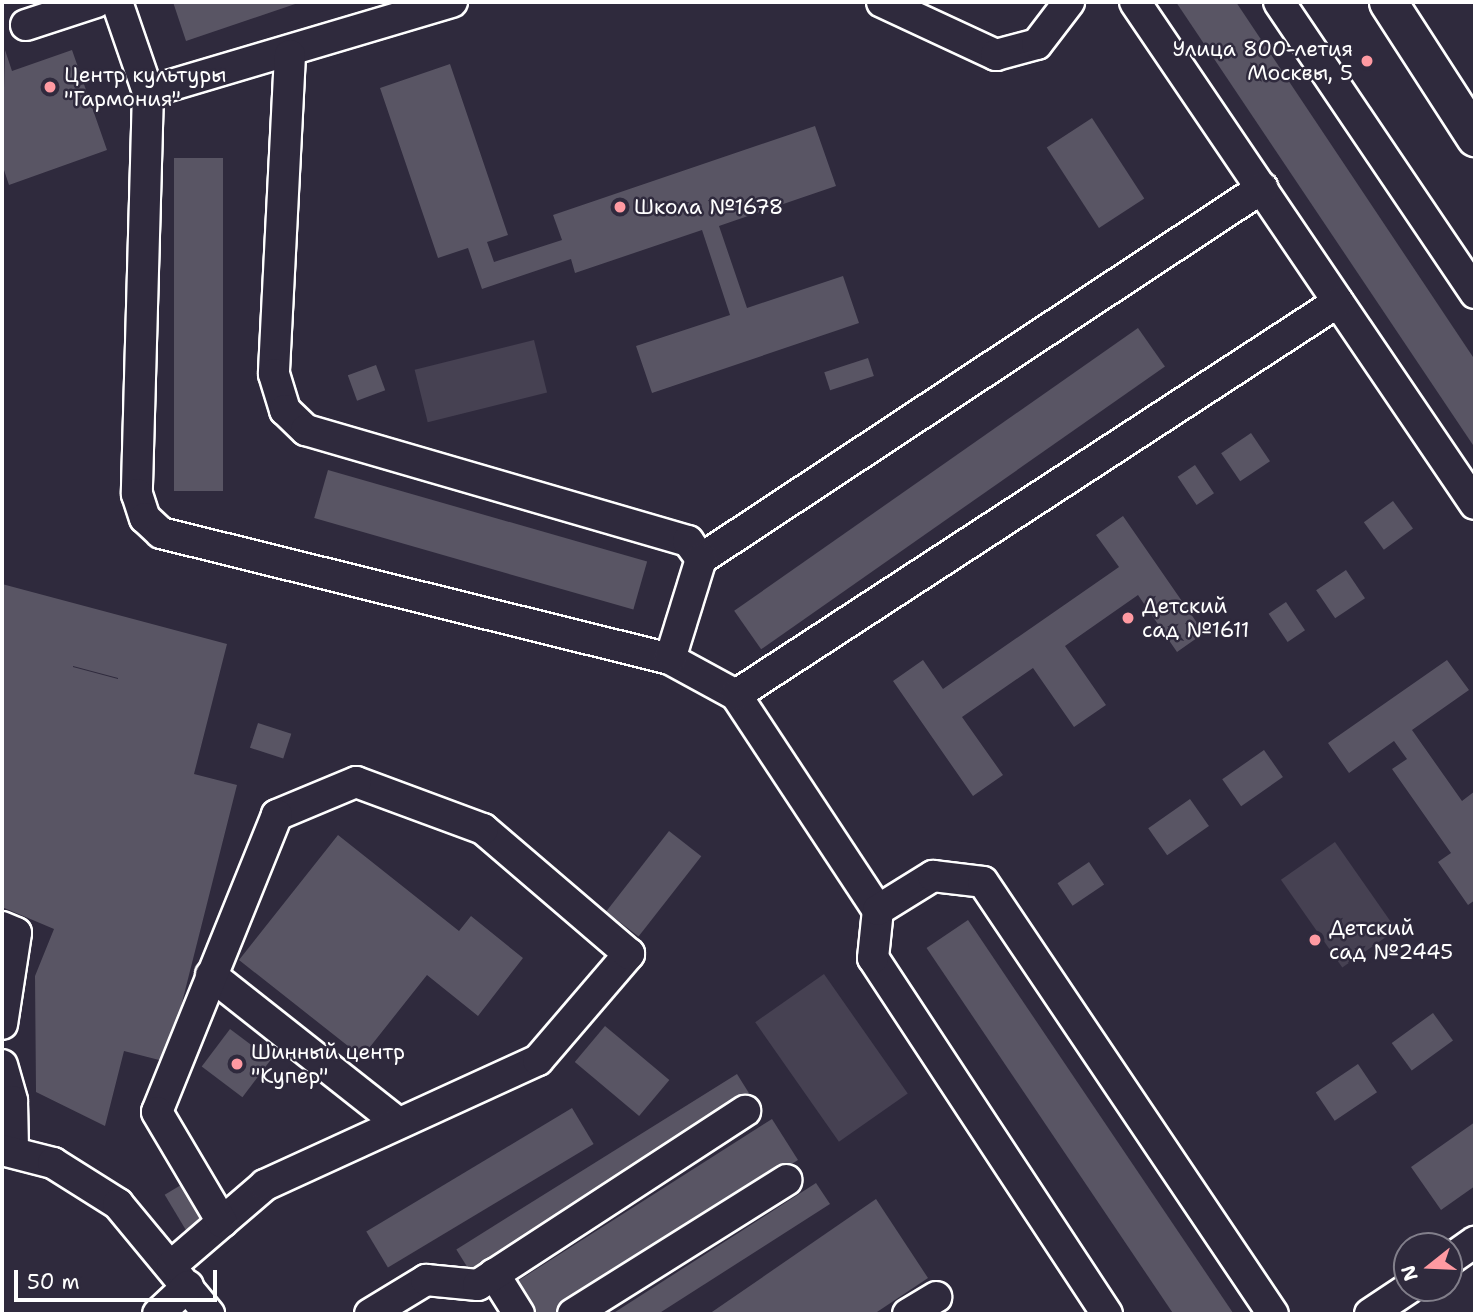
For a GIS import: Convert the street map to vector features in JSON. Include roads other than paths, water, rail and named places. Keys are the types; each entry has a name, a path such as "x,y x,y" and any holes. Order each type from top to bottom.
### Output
{"main road":[{"path":"1388,2 1475,137"}],"street":[{"path":"26,25 96,2"},
{"path":"117,2 148,92 137,494 145,518 161,533 670,659 736,695 878,911 873,958 1107,1314"},
{"path":"148,92 290,55 452,2"},
{"path":"882,2 996,55 1037,44 1069,2"},
{"path":"1135,2 1475,504"},
{"path":"1279,2 1475,293"},
{"path":"290,55 274,374 285,410 306,430 688,541 701,559"},
{"path":"670,659 701,559 1262,188"},
{"path":"736,695 1338,302"},
{"path":"159,1314 180,1275 222,1222 265,1185 397,1122 538,1060 629,954 483,829 356,782 277,815 157,1112 222,1222"},
{"path":"878,911 933,876 983,881 1273,1314"},
{"path":"2,927 16,933 2,1024"},
{"path":"211,975 397,1122"},
{"path":"2,1065 12,1101 7,1150 86,1180 118,1204 180,1275 209,1314"},
{"path":"370,1314 426,1280 478,1286 745,1111"},
{"path":"573,1314 787,1180"},
{"path":"494,1275 519,1314"},
{"path":"908,1314 936,1297"},
{"path":"1370,1314 1393,1299"}],"place":[{"name":"Улица 800-летия Москвы, 5","path":"1367,61"},
{"name":"Центр культуры \"Гармония\"","path":"50,87"},
{"name":"Школа №1678","path":"620,207"},
{"name":"Детский сад №1611","path":"1128,618"},
{"name":"Детский сад №2445","path":"1315,940"},
{"name":"Шинный центр \"Купер\"","path":"237,1064"}]}
